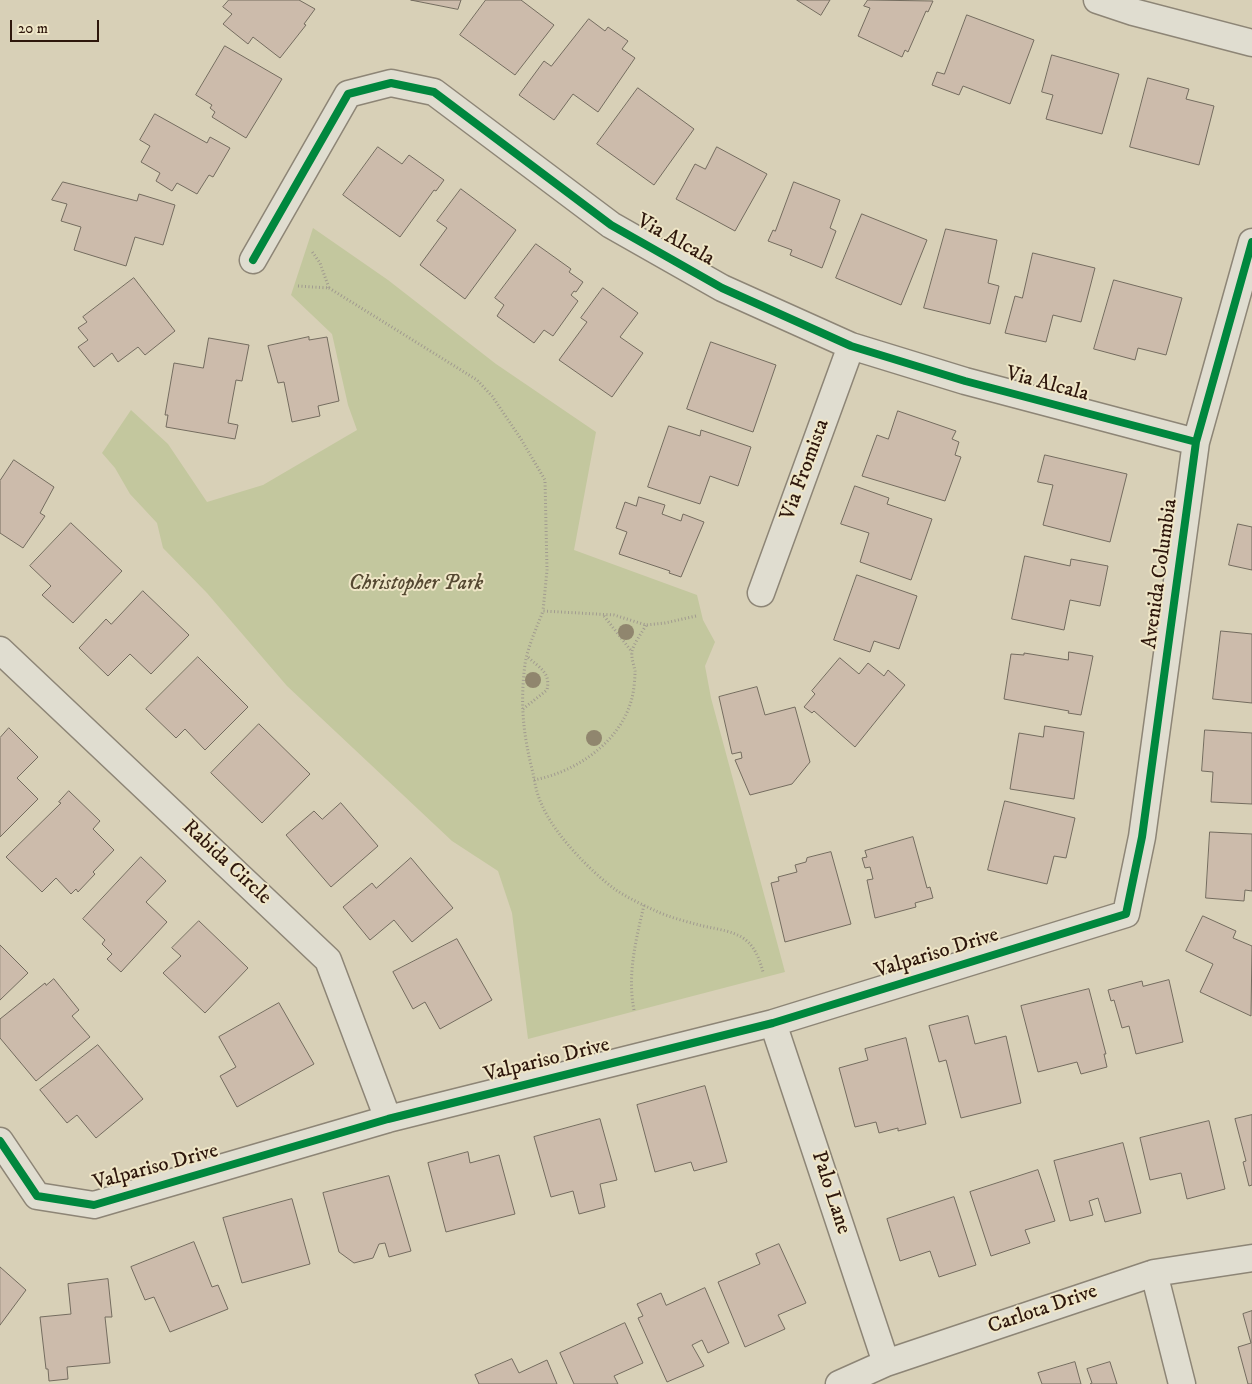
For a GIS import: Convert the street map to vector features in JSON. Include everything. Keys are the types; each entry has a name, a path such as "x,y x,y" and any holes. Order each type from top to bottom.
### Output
{"street":[{"path":"1097,0 1133,12 1252,43"},
{"name":"Via Alcala","path":"253,260 348,94 391,83 434,92 611,225 722,288 851,346 965,381 1196,442"},
{"name":"Avenida Columbia","path":"1126,914 1142,837 1196,442 1252,242"},
{"name":"Via Fromista","path":"761,593 851,346"},
{"name":"Rabida Circle","path":"0,650 328,960 388,1119"},
{"name":"Valpariso Drive","path":"0,1141 37,1196 94,1205 388,1119 773,1023 1126,914"},
{"name":"Palo Lane","path":"773,1023 886,1363"},
{"name":"Carlota Drive","path":"839,1384 886,1363 1154,1272 1252,1258"},
{"path":"1154,1272 1182,1384"}],"path":[{"path":"311,250 320,263 329,288"},
{"path":"298,286 329,288 478,380 492,396 521,439 544,480 547,570 543,611 528,657 522,724 534,780 542,806 569,845 598,875 617,891 644,905 682,920 732,931 745,938 755,950 763,972"},
{"path":"543,611 614,615 646,625 696,616"},
{"path":"534,780 554,776 586,760 600,750 613,733 632,699 635,673 632,652 603,615"},
{"path":"632,652 646,625"},
{"path":"523,710 547,690 550,680 545,672 528,657"},
{"path":"634,1010 631,978 634,951 644,905"}],"green space":[{"name":"Christopher Park","path":"313,228 388,280 496,364 596,432 574,550 697,595 703,620 715,642 705,666 711,698 785,972 528,1039 512,913 498,871 452,841 287,686 207,593 163,548 157,523 130,494 115,468 102,453 131,410 168,444 207,502 263,485 357,430 348,405 332,334 291,295"}],"building":[{"path":"229,0 299,0 315,9 304,24 306,25 280,58 253,37 248,44 223,24 232,14 223,7"},
{"path":"411,0 461,0 458,9"},
{"path":"486,0 521,0 554,25 515,75 460,35"},
{"path":"797,0 830,0 821,15"},
{"path":"868,0 933,1 928,12 926,11 908,52 905,50 902,57 858,36 870,8 864,6"},
{"path":"967,15 1034,40 1010,104 963,86 959,95 932,85 937,72 944,74"},
{"path":"589,19 605,31 608,27 628,41 622,49 635,58 598,112 573,94 554,120 519,95 544,61 551,66"},
{"path":"225,46 282,79 246,138 212,117 215,112 210,108 212,105 196,95"},
{"path":"1052,55 1119,74 1102,134 1046,119 1053,95 1042,92"},
{"path":"1148,78 1189,89 1186,99 1214,106 1199,165 1130,147"},
{"path":"638,88 694,129 654,185 597,144"},
{"path":"155,114 207,143 210,137 230,148 213,177 209,175 197,194 177,183 172,191 156,181 160,173 141,162 150,146 140,140"},
{"path":"378,147 402,164 409,155 444,180 436,191 434,190 400,237 343,195"},
{"path":"717,147 767,174 735,231 676,199 695,164 705,169"},
{"path":"63,182 137,201 139,194 175,205 163,245 135,237 126,266 74,250 81,227 61,221 67,204 52,200"},
{"path":"794,182 840,200 830,228 836,231 822,268 790,255 792,250 768,241 773,230 775,231"},
{"path":"461,189 516,230 465,299 420,265 447,228 437,221"},
{"path":"862,214 927,240 901,305 836,278"},
{"path":"946,229 997,240 988,283 999,286 990,324 924,308"},
{"path":"536,244 571,269 569,272 583,282 576,292 574,291 571,295 578,301 553,336 544,330 534,343 497,316 504,305 495,298"},
{"path":"1033,253 1095,268 1081,322 1053,315 1046,342 1005,333 1015,296 1022,298"},
{"path":"134,278 175,331 145,355 138,347 118,362 112,353 94,367 78,347 88,340 78,328 87,322 83,317"},
{"path":"1114,280 1182,298 1166,355 1138,348 1135,360 1094,349"},
{"path":"603,288 638,313 620,337 643,353 612,397 559,360 587,322 581,318"},
{"path":"309,337 309,340 327,337 339,401 318,406 320,416 292,422 284,382 278,383 268,346"},
{"path":"209,338 249,345 242,381 236,380 228,423 238,425 235,439 166,427 168,415 165,415 174,363 203,368"},
{"path":"711,342 776,365 753,432 687,409"},
{"path":"898,411 956,431 952,439 959,442 955,455 961,457 945,501 862,476 877,435 888,439"},
{"path":"669,426 700,436 701,430 751,447 738,486 710,476 700,504 648,487"},
{"path":"1045,455 1127,474 1110,542 1043,525 1053,485 1038,482"},
{"path":"14,460 54,487 40,513 45,516 23,548 0,533 0,481"},
{"path":"855,486 889,498 887,504 932,519 911,580 860,562 869,533 841,524"},
{"path":"639,497 665,505 662,514 681,521 683,514 704,522 681,577 669,573 670,571 619,554 627,532 616,528 625,502 636,506"},
{"path":"71,523 122,571 73,623 42,595 51,586 30,566"},
{"path":"1238,524 1252,527 1252,570 1229,565"},
{"path":"1025,556 1070,566 1071,559 1108,566 1100,606 1070,600 1064,630 1012,619"},
{"path":"857,575 917,596 899,649 874,641 870,652 834,640"},
{"path":"143,591 189,635 151,674 130,654 108,676 79,648 106,619 111,624"},
{"path":"1221,631 1252,634 1252,703 1213,699"},
{"path":"1069,652 1093,656 1081,715 1004,699 1011,654 1024,655 1024,653 1068,660"},
{"path":"198,657 248,707 205,750 185,729 176,738 146,709"},
{"path":"840,658 859,674 868,663 884,676 888,670 905,685 855,747 814,711 812,713 804,707 815,694 812,691"},
{"path":"757,687 765,715 795,707 810,762 792,784 750,795 735,760 742,758 741,752 732,754 719,697"},
{"path":"259,724 310,774 262,823 211,773"},
{"path":"1045,726 1084,732 1074,799 1010,789 1019,733 1043,737"},
{"path":"9,728 38,757 17,778 38,799 0,837 0,738"},
{"path":"1205,730 1252,733 1252,804 1211,802 1213,772 1202,771"},
{"path":"69,791 100,821 93,829 114,850 93,872 95,874 78,892 76,889 71,894 56,878 42,892 6,857 61,803 59,802"},
{"path":"1005,801 1075,818 1066,858 1054,856 1047,884 988,870"},
{"path":"341,803 378,846 331,887 286,835 314,811 322,819"},
{"path":"1210,832 1252,834 1252,891 1245,890 1244,901 1206,898"},
{"path":"913,837 927,888 930,887 933,898 915,903 916,907 875,918 867,880 873,879 870,867 865,868 862,858 867,857 865,851"},
{"path":"831,852 851,924 785,942 771,883 779,881 778,877 797,872 795,865 806,862 807,858"},
{"path":"141,857 166,881 146,902 167,922 121,972 107,959 112,954 102,944 105,940 83,919"},
{"path":"411,858 453,908 412,942 394,920 370,940 343,907 372,883 376,888"},
{"path":"1203,916 1236,931 1233,938 1252,946 1251,1016 1200,992 1213,964 1186,951"},
{"path":"199,921 248,968 205,1013 163,973 181,956 172,948"},
{"path":"457,939 492,1000 440,1029 425,1002 413,1009 393,972"},
{"path":"0,945 28,973 0,1000"},
{"path":"54,979 79,1010 72,1016 90,1037 36,1081 0,1038 0,1019 45,983 46,985"},
{"path":"1169,980 1183,1042 1136,1054 1129,1026 1122,1028 1114,1000 1111,1001 1108,990 1142,981 1143,986"},
{"path":"1089,989 1106,1054 1104,1054 1107,1067 1081,1074 1077,1062 1038,1072 1021,1006"},
{"path":"279,1003 314,1064 237,1107 220,1076 236,1067 219,1037"},
{"path":"968,1016 975,1044 1006,1036 1021,1103 961,1118 946,1060 939,1062 929,1026"},
{"path":"906,1038 926,1124 898,1131 898,1128 879,1133 876,1122 855,1127 839,1068 868,1060 865,1049"},
{"path":"98,1045 143,1099 96,1138 77,1115 67,1123 40,1090"},
{"path":"705,1086 727,1162 694,1171 691,1162 655,1172 637,1105"},
{"path":"1252,1115 1252,1185 1249,1186 1243,1162 1246,1161 1235,1119"},
{"path":"600,1119 617,1180 600,1184 605,1207 579,1214 573,1191 551,1197 534,1137"},
{"path":"1209,1121 1225,1189 1187,1199 1181,1173 1150,1180 1140,1138"},
{"path":"1123,1143 1141,1213 1105,1222 1098,1198 1089,1201 1093,1215 1070,1221 1054,1161"},
{"path":"468,1152 470,1163 499,1155 515,1214 446,1232 428,1163"},
{"path":"1038,1170 1055,1221 1025,1230 1030,1243 991,1256 970,1192"},
{"path":"389,1176 411,1251 389,1257 385,1243 379,1244 373,1258 354,1263 339,1252 323,1193"},
{"path":"954,1197 976,1265 939,1277 930,1251 900,1261 887,1219"},
{"path":"292,1199 310,1264 242,1283 223,1218"},
{"path":"194,1242 212,1287 218,1285 228,1309 170,1332 154,1297 145,1300 131,1267"},
{"path":"779,1244 806,1303 778,1315 785,1329 745,1347 718,1282 760,1264 756,1254"},
{"path":"0,1267 26,1290 0,1325"},
{"path":"108,1279 112,1317 105,1317 110,1363 67,1367 68,1379 49,1381 40,1317 71,1314 68,1284"},
{"path":"705,1288 729,1343 708,1353 702,1340 692,1345 704,1366 667,1382 638,1318 643,1316 637,1304 661,1293 666,1305"},
{"path":"1252,1311 1252,1384 1248,1384 1238,1347 1251,1343 1243,1314"},
{"path":"625,1323 643,1363 614,1376 618,1384 574,1384 560,1353"},
{"path":"512,1359 519,1373 547,1360 557,1384 479,1384 475,1375"},
{"path":"1075,1362 1081,1384 1042,1384 1038,1373"},
{"path":"1110,1362 1117,1384 1090,1384 1092,1383 1087,1369"}],"cycle path":[{"path":"253,260 348,94 391,83 434,92 611,225 722,288 851,346 965,381 1196,442"},
{"path":"0,1141 37,1196 94,1205 388,1119 773,1023 1126,914 1142,837 1196,442 1252,242"}]}
